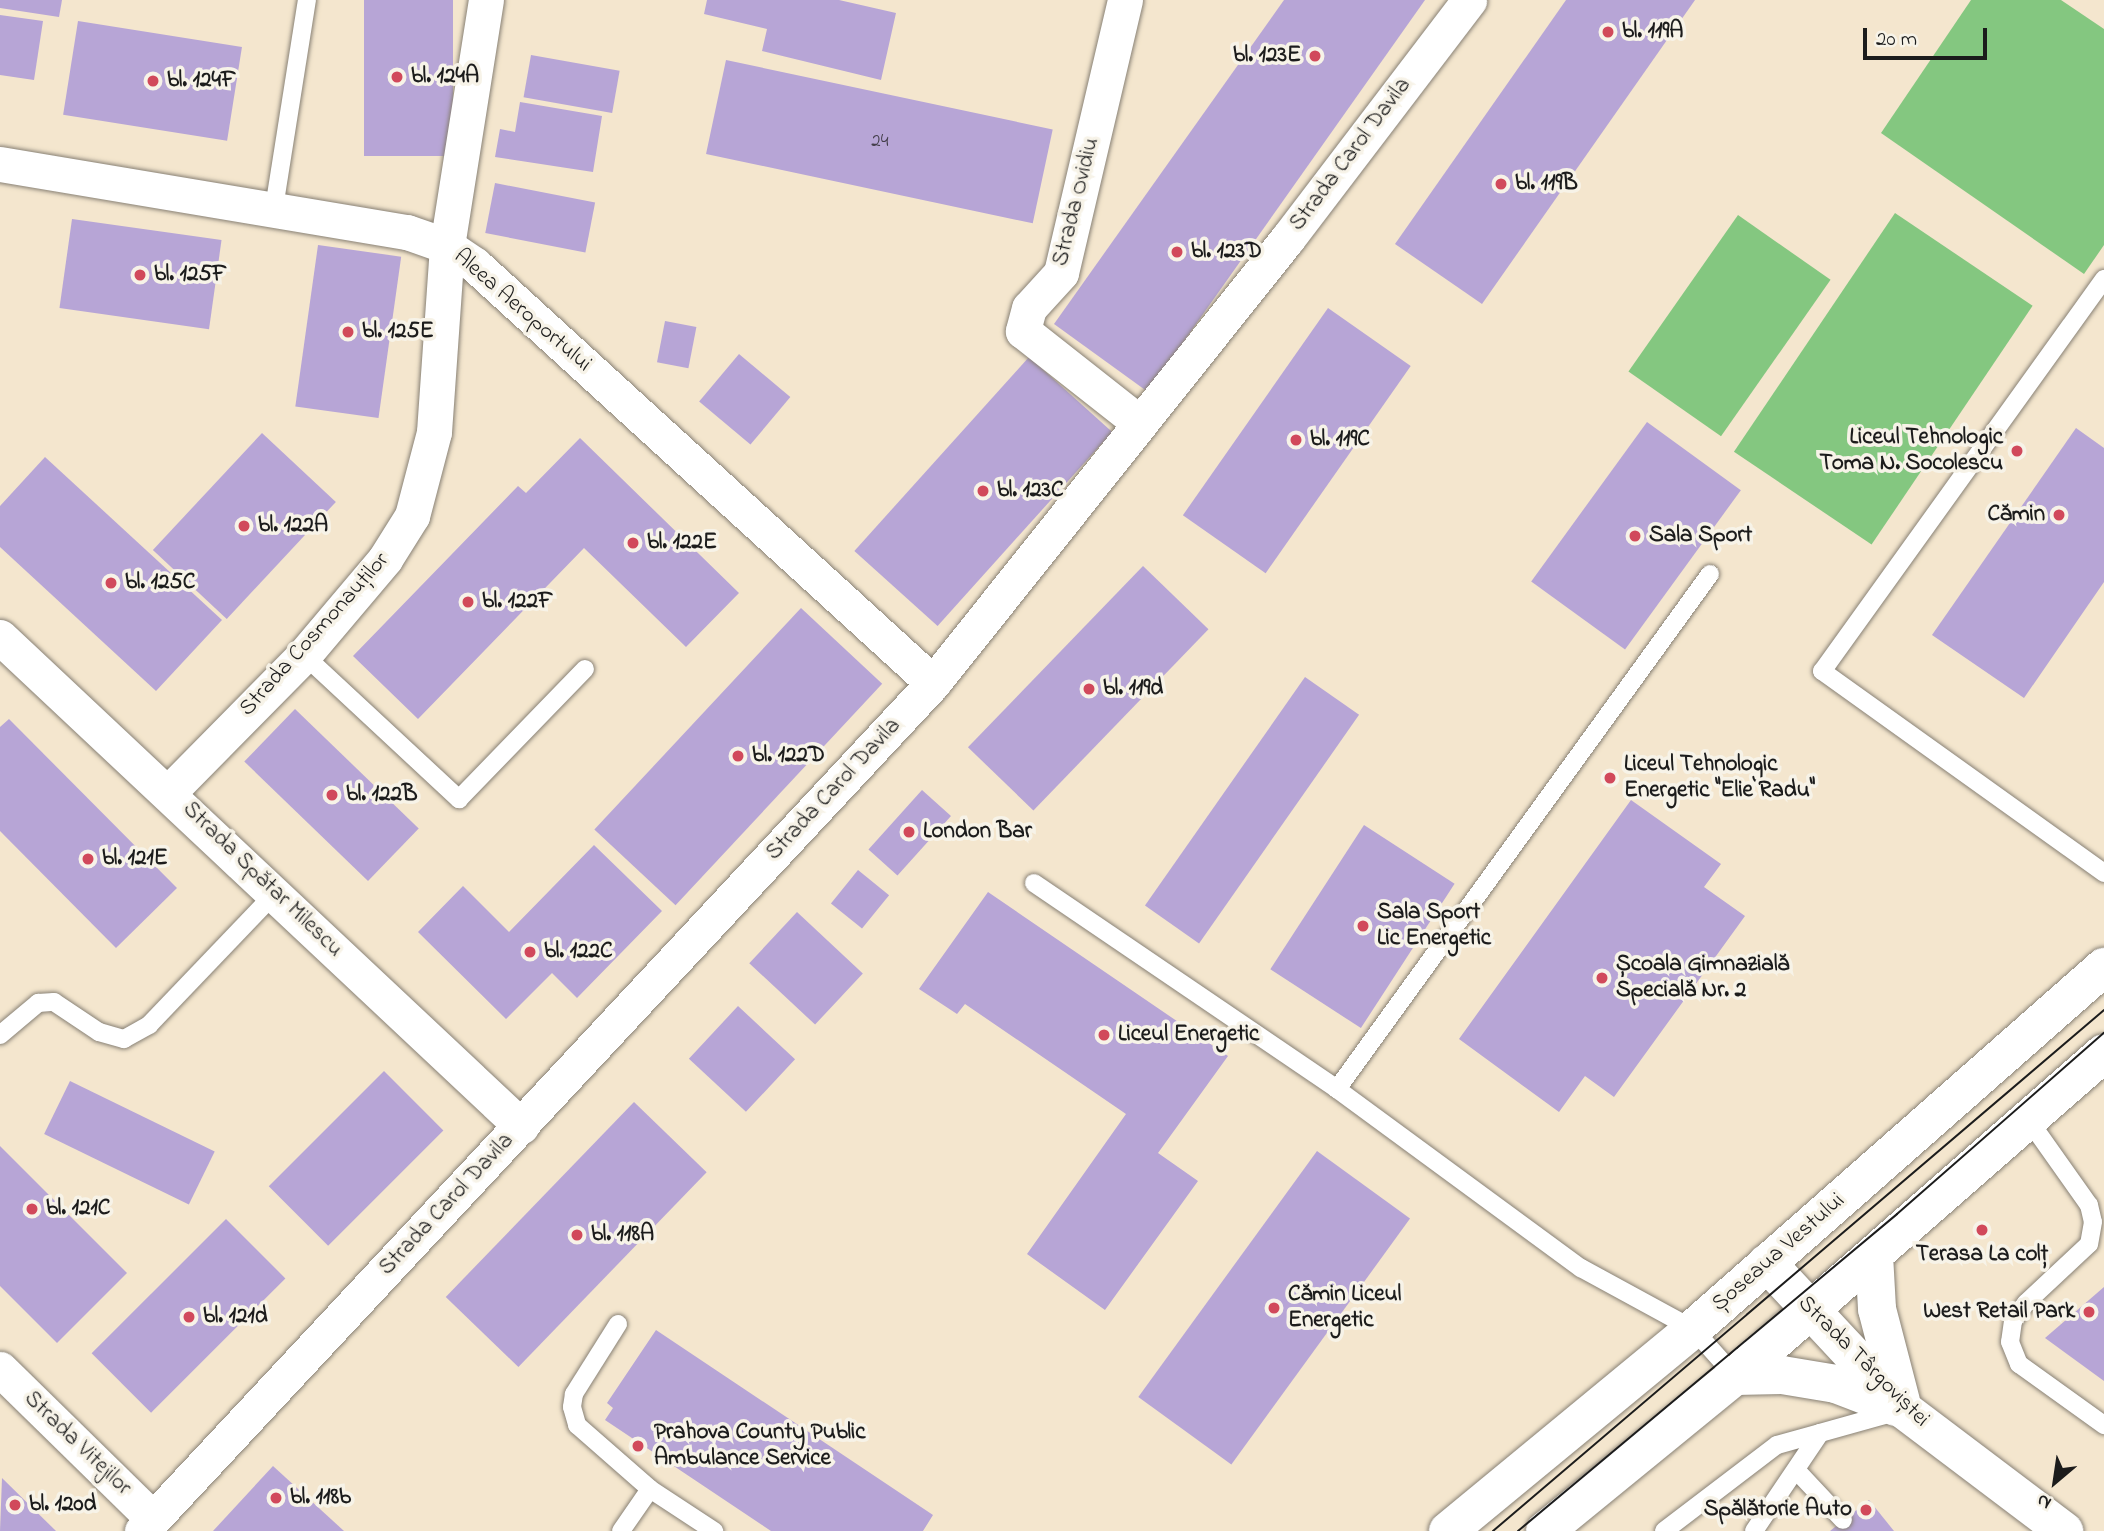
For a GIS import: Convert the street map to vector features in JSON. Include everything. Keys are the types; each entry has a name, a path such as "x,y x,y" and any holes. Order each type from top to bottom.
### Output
{"main road":[{"name":"Șoseaua Vestului","path":"1448,1531 1693,1329 2104,967"},
{"path":"1545,1531 1735,1376 2104,1053"},
{"path":"1874,1255 1877,1309 1904,1410"},
{"name":"Strada Târgoviștei","path":"1767,1263 1904,1410 2064,1531"},
{"path":"1735,1376 1782,1374 1836,1384 1904,1410"}],"street":[{"name":"Strada Cosmonauților","path":"169,792 304,655 386,559 412,516 423,484 438,399 447,246 486,0"},
{"name":"Strada Ovidiu","path":"1125,0 1061,273 1029,308 1023,331 1140,423"},
{"name":"Strada Carol Davila","path":"148,1525 933,683 1140,423 1469,0"},
{"name":"Aleea Aeroportului","path":"0,164 407,232 447,246 475,265 933,683"},
{"name":"Strada Spătar Milescu","path":"0,637 169,792 521,1126"},
{"name":"Strada Vitejilor","path":"0,1370 148,1525"}],"lane":[{"path":"274,208 307,0"},
{"path":"2104,279 1822,671 2104,873"},
{"path":"1337,1089 1710,574"},
{"path":"304,655 458,799 585,669"},
{"path":"1034,883 1337,1089 1581,1268 1693,1329 1735,1376"},
{"path":"0,1035 38,1003 54,1002 99,1032 124,1039 149,1025 275,893"},
{"path":"2028,1119 2089,1205 2093,1222 2089,1244 2026,1303 2013,1321 2010,1342 2019,1364 2104,1425"},
{"path":"618,1324 574,1394 572,1407 578,1425 650,1489 714,1531"},
{"path":"1664,1531 1777,1445 1904,1410"},
{"path":"1755,1531 1820,1433"},
{"path":"1797,1471 1843,1520"},
{"path":"621,1531 650,1489"}],"green space":[{"path":"1971,0 2061,0 2104,29 2104,245 2084,274 1881,133"},
{"path":"1895,213 2033,306 1872,545 1734,452"},
{"path":"1738,215 1831,280 1721,436 1628,371"}],"building":[{"path":"0,0 62,0 59,17 0,8"},
{"name":"bl. 124A","path":"364,0 453,0 453,156 364,156"},
{"path":"707,0 839,0 896,13 881,80 762,51 767,29 704,14"},
{"path":"1284,0 1425,0 1148,392 1054,324"},
{"name":"bl. 119B","path":"1566,0 1695,0 1482,304 1395,244"},
{"path":"0,15 43,21 34,80 0,75"},
{"name":"bl. 124F","path":"78,21 242,47 227,141 63,115"},
{"path":"531,55 620,71 612,113 524,97"},
{"path":"726,60 1053,129 1033,223 706,154"},
{"path":"520,102 602,116 593,172 495,157 500,129 515,132"},
{"path":"495,183 595,202 585,253 485,233"},
{"name":"bl. 125F","path":"72,219 222,240 209,329 59,308"},
{"name":"bl. 125E","path":"318,245 401,257 378,418 295,406"},
{"name":"bl. 119C","path":"1328,308 1411,366 1266,573 1183,515"},
{"path":"665,321 696,327 688,368 657,362"},
{"path":"739,354 790,397 750,445 699,401"},
{"name":"bl. 123C","path":"1029,357 1112,432 938,626 854,551"},
{"name":"Sala Sport","path":"1647,422 1741,490 1625,650 1531,581"},
{"name":"Cămin","path":"2076,428 2104,448 2104,582 2024,698 1932,635"},
{"name":"bl. 122A","path":"262,433 336,502 227,619 153,550"},
{"path":"580,438 739,593 686,647 584,548 418,719 353,656 518,486 526,493"},
{"name":"bl. 125C","path":"45,457 222,620 156,691 0,547 0,506"},
{"name":"bl. 119d","path":"1143,566 1208,629 1033,810 968,747"},
{"name":"bl. 122D","path":"801,608 882,684 676,905 594,830"},
{"path":"1305,677 1359,715 1199,943 1145,906"},
{"name":"bl. 122B","path":"295,709 419,828 368,881 244,762"},
{"name":"bl. 121E","path":"9,719 177,888 116,948 0,831 0,727"},
{"name":"London Bar","path":"922,790 951,816 897,876 868,849"},
{"name":"Școala Gimnazială Specială Nr. 2","path":"1631,800 1721,864 1704,887 1745,916 1614,1097 1585,1076 1559,1112 1459,1039"},
{"name":"Sala Sport Lic Energetic","path":"1364,825 1455,884 1361,1028 1270,969"},
{"name":"bl. 122C","path":"594,845 662,911 577,998 552,973 506,1019 418,932 463,886 509,932"},
{"path":"858,870 889,895 862,929 831,903"},
{"name":"Liceul Energetic","path":"988,892 1228,1056 1158,1153 1198,1181 1105,1310 1027,1254 1126,1114 965,1004 957,1014 919,989"},
{"path":"797,912 863,973 815,1025 749,963"},
{"path":"738,1006 795,1059 746,1112 689,1059"},
{"path":"384,1071 443,1130 328,1246 269,1186"},
{"path":"70,1081 215,1152 189,1205 44,1134"},
{"name":"bl. 118A","path":"634,1102 707,1172 518,1367 446,1297"},
{"name":"bl. 121C","path":"0,1146 127,1273 57,1343 0,1286"},
{"name":"Cămin Liceul Energetic","path":"1317,1151 1410,1219 1231,1465 1138,1397"},
{"name":"bl. 121d","path":"226,1219 285,1278 151,1413 92,1353"},
{"name":"West Retail Park","path":"2104,1287 2104,1381 2045,1338"},
{"path":"656,1330 933,1515 923,1531 771,1531 605,1420 613,1408 607,1403"},
{"name":"bl. 118b","path":"273,1466 344,1531 213,1531"},
{"name":"bl. 120d","path":"2,1478 56,1531 0,1531"},
{"name":"Spălătorie Auto","path":"1869,1500 1894,1531 1830,1531"}],"tram line":[{"path":"1493,1531 2104,1010"},
{"path":"1518,1531 1897,1214 2104,1033"}],"place":[{"name":"bl. 119A","path":"1608,32"},
{"name":"bl. 123E","path":"1315,56"},
{"name":"bl. 124A","path":"397,77"},
{"name":"bl. 124F","path":"153,81"},
{"name":"bl. 119B","path":"1501,184"},
{"name":"bl. 123D","path":"1177,252"},
{"name":"bl. 125F","path":"140,275"},
{"name":"bl. 125E","path":"348,332"},
{"name":"bl. 119C","path":"1296,440"},
{"name":"Liceul Tehnologic Toma N. Socolescu","path":"2017,451"},
{"name":"bl. 123C","path":"983,491"},
{"name":"Cămin","path":"2059,515"},
{"name":"bl. 122A","path":"244,526"},
{"name":"Sala Sport","path":"1635,536"},
{"name":"bl. 122E","path":"633,543"},
{"name":"bl. 125C","path":"111,583"},
{"name":"bl. 122F","path":"468,602"},
{"name":"bl. 119d","path":"1089,689"},
{"name":"bl. 122D","path":"738,756"},
{"name":"Liceul Tehnologic Energetic \"Elie Radu\"","path":"1610,778"},
{"name":"bl. 122B","path":"332,795"},
{"name":"London Bar","path":"909,832"},
{"name":"bl. 121E","path":"88,859"},
{"name":"Sala Sport Lic Energetic","path":"1363,926"},
{"name":"bl. 122C","path":"530,952"},
{"name":"Școala Gimnazială Specială Nr. 2","path":"1602,978"},
{"name":"Liceul Energetic","path":"1104,1035"},
{"name":"bl. 121C","path":"32,1209"},
{"name":"Terasa La colț","path":"1982,1230"},
{"name":"bl. 118A","path":"577,1235"},
{"name":"Cămin Liceul Energetic","path":"1274,1308"},
{"name":"West Retail Park","path":"2089,1312"},
{"name":"bl. 121d","path":"189,1317"},
{"name":"Prahova County Public Ambulance Service","path":"638,1446"},
{"name":"bl. 118b","path":"276,1498"},
{"name":"bl. 120d","path":"15,1505"},
{"name":"Spălătorie Auto","path":"1866,1510"}]}
